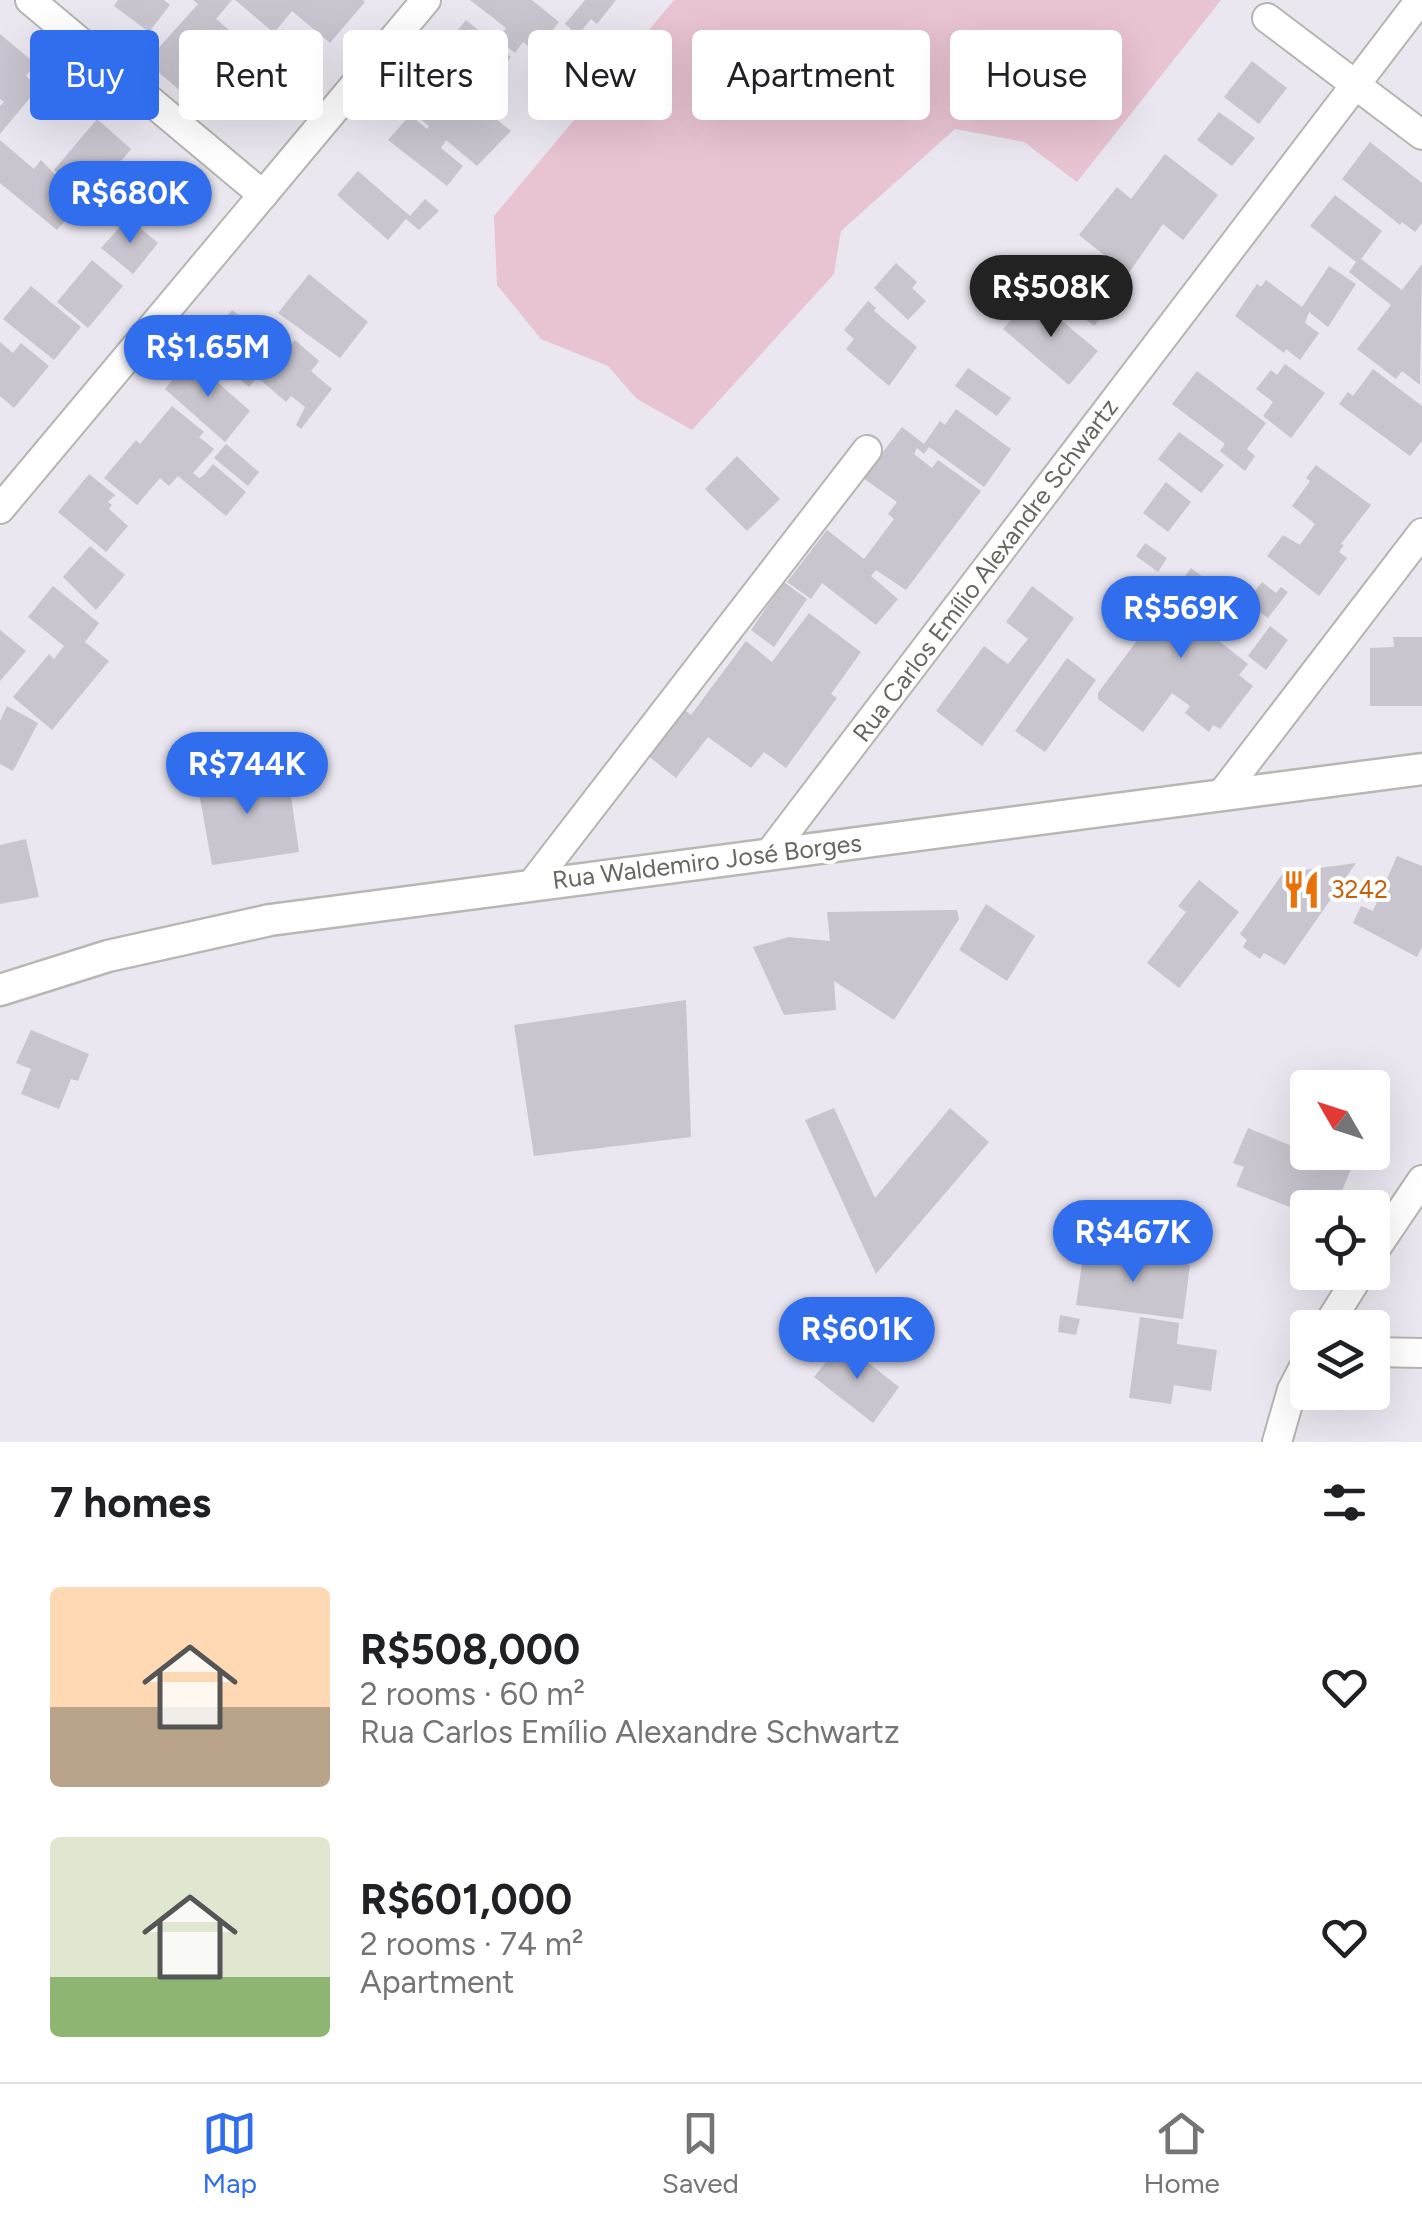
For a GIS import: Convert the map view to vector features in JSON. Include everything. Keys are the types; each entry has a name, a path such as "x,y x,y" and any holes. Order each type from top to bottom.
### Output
{"main road":[{"name":"Rua Waldemiro José Borges","path":"0,990 108,956 270,920 1422,769"}],"street":[{"path":"30,0 263,195"},
{"path":"0,509 426,0"},
{"name":"Rua Carlos Emílio Alexandre Schwartz","path":"769,854 1420,0"},
{"path":"1267,18 1422,135"},
{"path":"532,884 866,450"},
{"path":"1222,795 1422,533"},
{"path":"1390,1227 1422,1180"},
{"path":"1390,1352 1422,1353"},
{"path":"1277,1442 1290,1397"}],"shaded area":[{"path":"674,0 1221,0 1077,182 1024,142 955,129 841,231 834,274 692,430 637,399 608,366 541,339 497,285 494,216 574,120 672,120 672,30 649,30"}],"building":[{"path":"118,0 164,0 170,5 151,30 114,6"},
{"path":"193,0 232,0 216,19 229,30 179,30 179,90 159,73 159,48 198,4"},
{"path":"235,0 365,2 330,43 323,37 323,30 315,30 292,11 276,30 270,30"},
{"path":"470,0 532,0 559,22 553,30 528,30 528,46 523,42 515,53 508,47 506,28"},
{"path":"585,0 616,0 597,24 591,19 582,30 570,30 565,24"},
{"path":"466,20 478,30 458,30"},
{"path":"0,34 30,59 26,76 30,79 30,98 0,134 0,106 4,102 0,99"},
{"path":"1252,61 1287,88 1259,124 1224,97"},
{"path":"1219,112 1255,138 1232,166 1197,140"},
{"path":"96,120 131,149 88,200 54,170"},
{"path":"406,120 416,120 427,129 429,126 422,120 498,120 511,131 477,166 446,140 441,148 463,166 447,186 388,140"},
{"path":"0,140 34,169 41,160 69,189 62,198 75,209 57,230 0,183"},
{"path":"1370,142 1422,183 1422,223 1415,232 1402,222 1400,225 1342,179"},
{"path":"1165,154 1218,195 1183,240 1163,224 1128,274 1079,235 1117,187 1131,199"},
{"path":"358,171 410,216 425,199 439,211 419,230 406,219 388,240 337,195"},
{"path":"1335,195 1382,231 1361,259 1402,290 1422,264 1420,385 1402,371 1396,379 1357,349 1391,305 1349,272 1356,262 1310,226"},
{"path":"128,218 158,243 133,274 101,248"},
{"path":"92,260 123,286 88,328 57,302"},
{"path":"896,263 917,282 912,288 926,301 908,320 874,288"},
{"path":"1098,263 1126,284 1094,326 1066,304"},
{"path":"1329,266 1356,284 1328,327 1309,312 1305,323 1319,333 1300,360 1286,349 1284,353 1235,316 1257,284 1261,287 1266,280 1302,307"},
{"path":"309,274 368,322 340,358 278,313"},
{"path":"31,286 81,327 54,360 3,319"},
{"path":"1032,296 1098,351 1069,385 1003,329"},
{"path":"868,301 876,308 874,311 917,347 889,386 846,349 854,339 844,330"},
{"path":"232,310 284,353 295,340 319,361 311,371 332,389 301,429 296,425 305,407 291,396 286,402 257,377 249,387 201,346"},
{"path":"0,342 13,353 21,343 49,366 14,408 0,396"},
{"path":"190,358 250,411 225,442 165,389"},
{"path":"1285,364 1325,393 1291,438 1263,416 1273,402 1256,389 1271,370 1277,375"},
{"path":"968,368 1011,398 997,416 955,386"},
{"path":"1373,369 1422,406 1422,441 1410,456 1339,404 1348,392 1353,396"},
{"path":"1197,371 1266,423 1247,449 1255,456 1245,471 1220,451 1225,444 1172,404"},
{"path":"172,406 204,432 199,437 214,449 193,473 199,478 213,464 246,492 226,516 178,476 169,486 160,478 137,505 104,478"},
{"path":"956,409 1011,449 984,487 929,447 924,454 917,448 914,454 932,468 938,460 981,491 906,590 876,570 871,576 898,599 876,625 822,583 811,599 787,582 827,530 864,559 894,519 888,514 897,502 863,478 902,427 924,444 940,421 945,425"},
{"path":"1179,432 1224,465 1201,493 1158,459"},
{"path":"226,444 259,472 248,486 214,458"},
{"path":"737,456 780,499 747,531 705,489"},
{"path":"1316,465 1371,505 1341,544 1344,545 1339,552 1347,558 1319,596 1267,556 1283,535 1300,545 1315,524 1292,506"},
{"path":"89,474 115,495 108,502 112,505 109,509 128,526 106,552 58,512"},
{"path":"1166,482 1191,502 1168,532 1143,513"},
{"path":"1145,543 1167,558 1158,572 1136,556"},
{"path":"90,546 125,575 96,610 63,577"},
{"path":"1191,568 1238,603 1214,637 1248,664 1239,675 1253,686 1220,729 1213,725 1209,732 1185,713 1190,706 1172,693 1143,732 1098,699 1098,693"},
{"path":"784,582 807,599 774,647 751,630"},
{"path":"1262,582 1276,593 1281,587 1288,592 1268,618 1246,602"},
{"path":"53,586 99,623 85,642 109,661 52,730 13,697 49,654 54,659 64,646 28,617"},
{"path":"1032,586 1074,618 982,746 936,711 984,646 1008,664 1028,639 1006,622"},
{"path":"809,613 861,652 831,694 837,698 786,768 764,752 751,768 708,737 676,778 647,755 685,710 691,715 746,641 772,662"},
{"path":"1270,626 1288,640 1266,670 1248,656"},
{"path":"0,630 26,651 0,681"},
{"path":"1393,637 1422,637 1422,706 1370,706 1370,648 1394,647"},
{"path":"1067,658 1096,680 1045,752 1015,731"},
{"path":"7,706 38,723 13,771 0,764 0,721"},
{"path":"195,771 289,782 299,852 212,865"},
{"path":"26,839 39,897 0,904 0,845"},
{"path":"1397,856 1422,866 1422,947 1417,957 1353,923 1361,906 1373,911"},
{"path":"1356,863 1285,965 1264,953 1260,959 1243,947 1247,940 1240,934 1283,873"},
{"path":"1199,880 1239,912 1179,988 1147,963 1186,912 1178,906"},
{"path":"986,904 1035,936 1007,981 959,950"},
{"path":"957,910 959,919 894,1020 834,981 836,1010 784,1015 753,947 789,937 830,941 827,912"},
{"path":"686,1000 691,1137 534,1156 514,1025"},
{"path":"31,1030 89,1054 78,1081 71,1079 59,1109 21,1094 31,1069 16,1063"},
{"path":"834,1108 875,1198 950,1108 989,1142 876,1274 805,1120"},
{"path":"1248,1128 1290,1145 1290,1170 1351,1170 1342,1190 1290,1190 1290,1207 1236,1186 1244,1167 1233,1163"},
{"path":"1084,1251 1190,1265 1183,1319 1076,1305"},
{"path":"1060,1315 1080,1319 1076,1335 1058,1332"},
{"path":"1140,1317 1179,1323 1177,1344 1217,1350 1211,1391 1174,1385 1171,1404 1129,1398"},
{"path":"842,1342 899,1387 873,1423 814,1377"}],"place":[{"name":"3242","path":"1301,889"}]}
